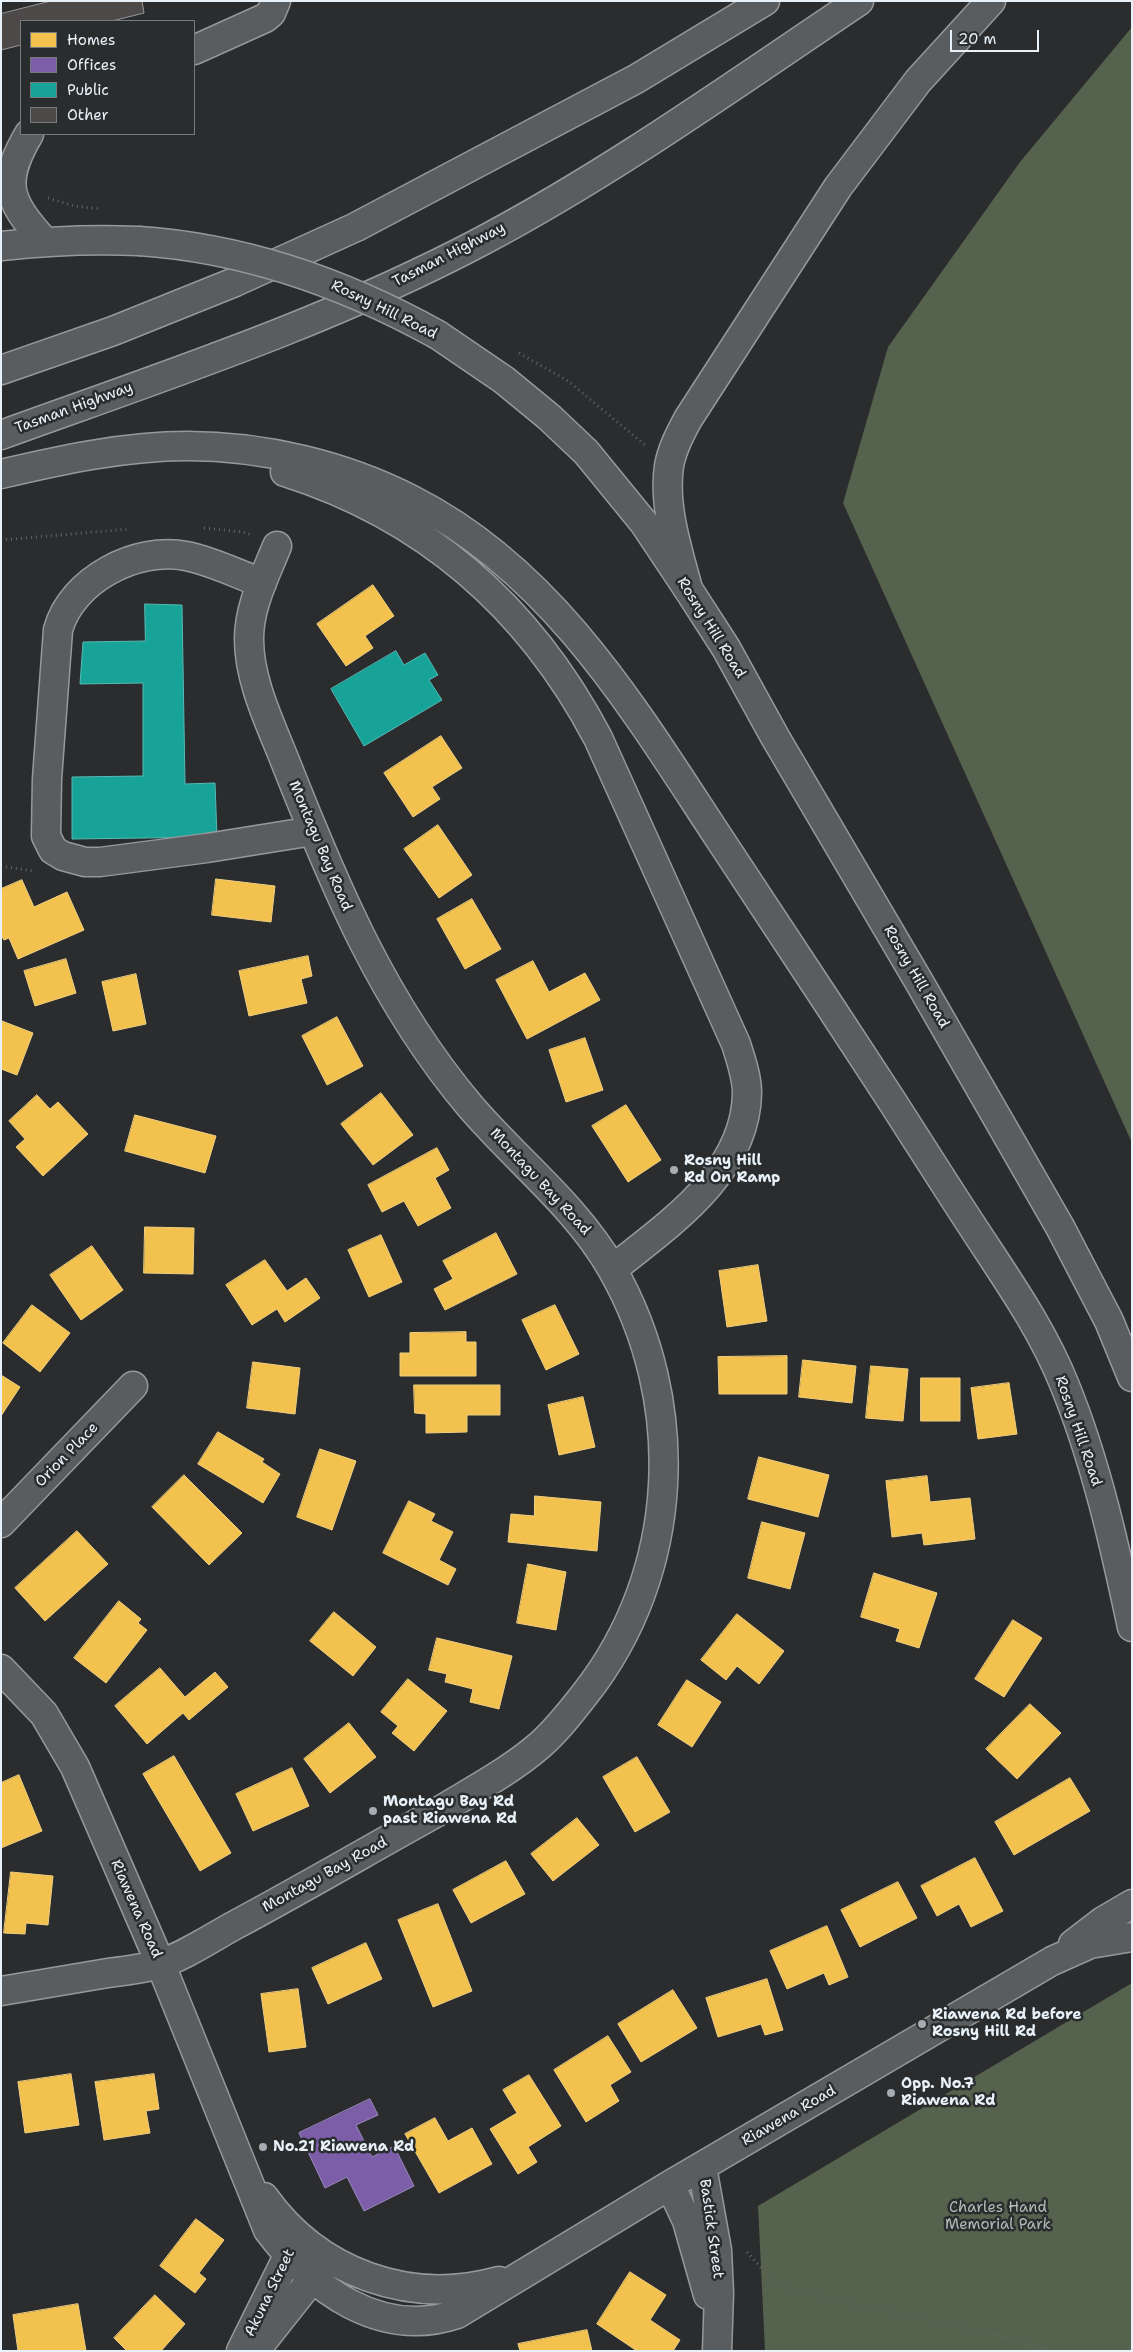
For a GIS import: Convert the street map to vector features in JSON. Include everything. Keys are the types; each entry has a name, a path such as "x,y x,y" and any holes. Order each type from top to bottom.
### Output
{"main road":[{"path":"195,50 265,18 271,13 276,1"},
{"path":"1,370 113,331 235,282 356,227 636,79 765,1"},
{"name":"Tasman Highway","path":"1,435 244,347 309,321 410,276 482,241 632,152 859,1"},
{"path":"688,589 672,524 668,483 673,453 688,419 838,187 918,81 991,1"},
{"path":"1,136 20,128"},
{"path":"27,135 15,151 5,171 4,184 14,208 44,241"},
{"name":"Rosny Hill Road","path":"1,246 44,241 89,239 139,241 207,250 259,261 311,276 358,295 438,336 504,380 549,417 586,452 644,523 726,648 775,737 1060,1227 1110,1322 1132,1377"},
{"name":"Rosny Hill Road","path":"115,452 185,446 216,447 274,454 324,465 368,481 412,500 459,527 497,554 540,593 578,636 627,698 849,1036 1034,1325 1064,1382 1082,1432 1100,1494 1132,1627"},
{"path":"1,474 65,460 115,452 203,456 275,469 311,481 392,517 457,562 492,594 530,635 557,670 583,710 602,747 736,1044 747,1091 740,1136 732,1154 718,1174 669,1224 612,1269"},
{"name":"Montagu Bay Road","path":"1,1991 161,1964 321,1878 503,1772 540,1745 569,1715 597,1679 624,1636 640,1600 653,1556 662,1510 664,1473 662,1426 656,1382 646,1347 630,1304 612,1269 578,1221 470,1106 413,1030 376,970 355,928 313,831 266,711 253,671 249,640 254,606 277,546"},
{"path":"262,584 202,560 186,556 162,555 134,561 102,574 75,596 61,617 58,630 47,779 46,836 53,850 63,856 85,862 100,862 207,848 313,831"},
{"name":"Orion Place","path":"1,1524 133,1386"},
{"name":"Riawena Road","path":"1,1669 44,1714 64,1746 161,1964 243,2165 293,2245 320,2268 413,2289 436,2290 480,2286 526,2270 1052,1961 1090,1944 1132,1937"},
{"name":"Riawena Road","path":"1052,1961 1088,1931 1132,1904"},
{"name":"Bastick Street","path":"702,2167 717,2250 719,2293 716,2351"},
{"name":"Bastick Street","path":"670,2185 687,2221 697,2253 712,2315 716,2351"},
{"name":"Akuna Street","path":"241,2351 293,2245"},
{"name":"Akuna Street","path":"255,2351 320,2268"}],"path":[{"path":"8,197 29,193 74,206 110,210"},
{"path":"717,2250 741,2244 755,2263 772,2280 793,2291 1023,2341 1046,2351"}],"green space":[{"path":"1132,27 1132,1143 843,503 888,347 1020,162"},
{"name":"Charles Hand Memorial Park","path":"1132,1983 1132,2351 765,2351 758,2206"}],"building: Homes":[{"path":"373,585 394,616 365,636 373,648 346,666 317,624"},
{"path":"441,736 462,768 432,787 440,799 413,817 384,773"},
{"path":"438,825 472,875 439,898 404,849"},
{"path":"216,879 275,886 271,922 212,915"},
{"path":"22,880 34,907 67,892 84,930 18,959 9,938 4,940 1,935 1,889"},
{"path":"472,899 501,949 465,969 437,919"},
{"path":"308,956 312,976 301,979 307,1003 249,1016 239,971"},
{"path":"66,959 76,993 35,1006 24,971"},
{"path":"533,961 549,992 585,973 600,1000 527,1039 496,980"},
{"path":"136,974 146,1024 113,1031 102,982"},
{"path":"337,1017 363,1066 327,1085 302,1036"},
{"path":"2,1021 33,1033 17,1075 1,1069"},
{"path":"585,1038 603,1090 566,1102 549,1050"},
{"path":"381,1093 413,1135 373,1165 341,1124"},
{"path":"37,1095 50,1109 58,1102 88,1134 43,1176 16,1147 25,1139 9,1121"},
{"path":"626,1105 661,1160 628,1182 592,1126"},
{"path":"135,1115 216,1136 205,1173 125,1151"},
{"path":"437,1148 449,1170 435,1178 451,1208 418,1226 404,1201 382,1212 368,1185"},
{"path":"145,1227 194,1228 193,1274 144,1273"},
{"path":"496,1233 517,1274 445,1310 434,1289 453,1279 443,1261"},
{"path":"381,1235 402,1282 369,1297 348,1250"},
{"path":"92,1246 123,1290 81,1320 50,1275"},
{"path":"265,1260 287,1291 306,1278 320,1298 285,1322 277,1309 252,1325 226,1285"},
{"path":"758,1265 767,1321 727,1327 719,1271"},
{"path":"32,1305 70,1333 40,1372 3,1343"},
{"path":"555,1305 579,1354 546,1370 522,1320"},
{"path":"466,1332 466,1342 476,1342 476,1376 400,1376 400,1353 410,1353 410,1333"},
{"path":"787,1356 787,1394 719,1394 718,1357"},
{"path":"803,1360 856,1366 852,1403 799,1397"},
{"path":"253,1362 300,1368 295,1414 247,1408"},
{"path":"871,1366 908,1369 903,1421 866,1418"},
{"path":"1,1375 20,1387 1,1416"},
{"path":"921,1378 960,1378 960,1421 921,1421"},
{"path":"1009,1383 1017,1434 978,1439 971,1388"},
{"path":"414,1385 500,1385 500,1415 467,1415 467,1432 426,1433 426,1414 415,1413"},
{"path":"583,1397 595,1447 559,1455 548,1405"},
{"path":"218,1432 264,1459 262,1462 280,1474 263,1503 198,1464"},
{"path":"320,1449 356,1461 332,1530 297,1517"},
{"path":"759,1457 829,1475 818,1517 748,1499"},
{"path":"184,1475 242,1533 209,1565 152,1507"},
{"path":"927,1476 930,1502 970,1498 975,1539 924,1545 922,1533 892,1537 886,1481"},
{"path":"535,1496 601,1502 597,1551 508,1542 511,1514 534,1516"},
{"path":"409,1501 435,1514 431,1521 453,1532 439,1560 456,1569 448,1585 383,1553"},
{"path":"762,1522 805,1533 790,1589 748,1578"},
{"path":"77,1531 108,1564 45,1621 15,1588"},
{"path":"528,1564 566,1572 556,1630 517,1623"},
{"path":"874,1573 937,1593 919,1648 896,1641 900,1629 861,1617"},
{"path":"119,1601 141,1619 138,1623 147,1630 106,1683 74,1658"},
{"path":"334,1612 376,1647 353,1676 310,1641"},
{"path":"737,1614 784,1651 759,1684 737,1666 726,1680 701,1660"},
{"path":"1013,1620 1042,1638 1004,1697 975,1679"},
{"path":"437,1638 512,1656 499,1709 470,1702 473,1689 445,1682 447,1674 429,1670"},
{"path":"160,1668 185,1697 215,1672 228,1687 189,1720 183,1713 147,1744 115,1706"},
{"path":"408,1679 447,1711 414,1751 392,1733 398,1726 381,1712"},
{"path":"687,1680 721,1702 692,1747 658,1725"},
{"path":"1030,1704 1061,1733 1017,1779 986,1749"},
{"path":"349,1723 376,1757 330,1793 304,1759"},
{"path":"174,1756 231,1853 200,1871 143,1774"},
{"path":"637,1757 670,1812 635,1832 603,1777"},
{"path":"292,1768 309,1806 253,1831 236,1794"},
{"path":"19,1775 42,1831 1,1848 1,1783"},
{"path":"1070,1778 1090,1811 1014,1855 995,1822"},
{"path":"577,1818 599,1845 553,1881 531,1854"},
{"path":"975,1858 1003,1911 971,1927 959,1904 937,1916 921,1886"},
{"path":"506,1861 525,1894 471,1923 453,1890"},
{"path":"11,1872 53,1876 48,1925 26,1923 25,1934 4,1933"},
{"path":"898,1882 917,1918 860,1947 841,1910"},
{"path":"438,1904 472,1991 433,2007 398,1920"},
{"path":"827,1926 848,1977 829,1985 824,1973 787,1989 770,1951"},
{"path":"366,1943 382,1979 328,2004 312,1968"},
{"path":"767,1979 783,2030 765,2035 761,2024 718,2037 706,1998"},
{"path":"298,1989 306,2047 269,2052 261,1994"},
{"path":"673,1990 697,2028 641,2062 618,2024"},
{"path":"608,2036 631,2072 610,2085 619,2101 586,2122 554,2070"},
{"path":"71,2074 79,2125 25,2133 18,2082"},
{"path":"154,2074 159,2109 146,2111 150,2133 104,2140 95,2082"},
{"path":"529,2075 561,2126 528,2147 537,2162 518,2174 490,2129 517,2113 503,2090"},
{"path":"435,2118 448,2141 472,2128 492,2164 439,2193 405,2134"},
{"path":"196,2219 224,2240 199,2273 206,2279 195,2293 160,2266"},
{"path":"630,2272 666,2295 650,2320 680,2340 673,2351 637,2351 597,2324"},
{"path":"155,2295 185,2324 161,2351 127,2351 114,2338"},
{"path":"78,2304 86,2351 18,2351 13,2315"},
{"path":"587,2330 592,2351 520,2351 518,2344"}],"building: Offices":[{"path":"370,2099 378,2115 356,2125 372,2157 394,2146 414,2186 364,2211 347,2177 325,2188 299,2133"}],"building: Public":[{"path":"145,604 182,605 185,784 215,783 217,837 72,839 72,777 143,776 143,683 80,684 83,642 145,641"},
{"path":"396,651 404,665 425,653 438,675 429,680 442,700 364,746 331,689"}],"building: Other":[{"path":"51,1 142,1 144,13 116,20 20,20 20,45 1,50 1,14"}],"place":[{"name":"Rosny Hill Rd On Ramp","path":"674,1170"},
{"name":"Montagu Bay Rd past Riawena Rd","path":"373,1811"},
{"name":"Riawena Rd before Rosny Hill Rd","path":"922,2024"},
{"name":"Opp. No.7 Riawena Rd","path":"891,2093"},
{"name":"No.21 Riawena Rd","path":"263,2147"}]}
